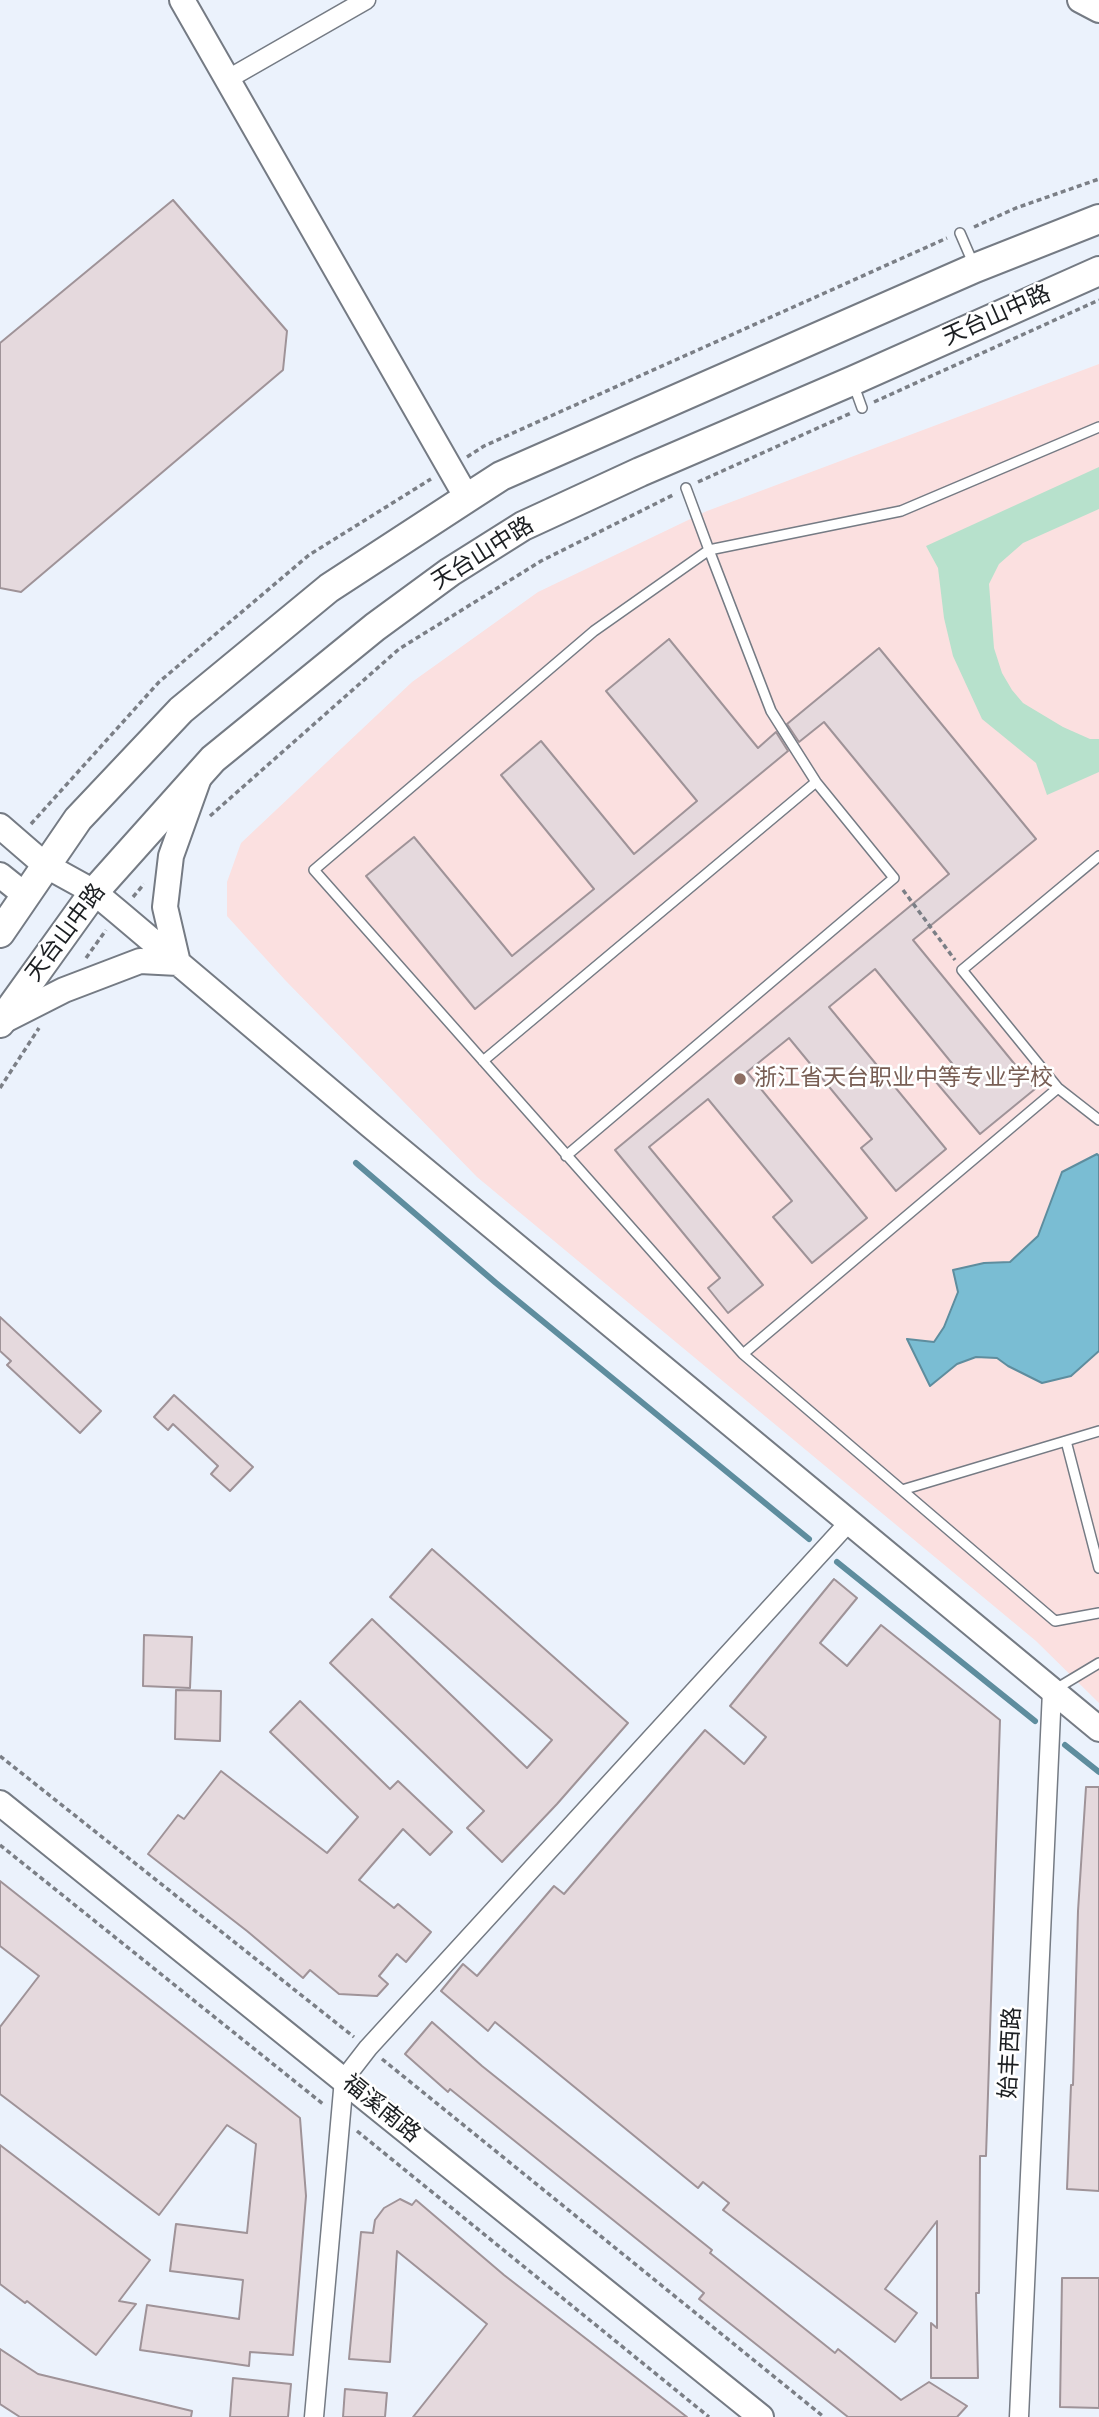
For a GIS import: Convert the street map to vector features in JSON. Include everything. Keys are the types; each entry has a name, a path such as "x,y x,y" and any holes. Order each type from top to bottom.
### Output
{"main road":[{"path":"0,933 78,818 181,710 329,588 501,475 975,268 1099,219"},
{"name":"天台山中路","path":"1,1022 94,892 214,759 375,627 450,572 523,526 1099,271"}],"street":[{"path":"182,0 467,498"},
{"path":"228,79 366,0"},
{"path":"1080,0 1099,10"},
{"path":"178,962 165,907 171,856 200,775"},
{"path":"0,826 45,864 94,892 381,1134 1099,1729"},
{"path":"0,875 25,895"},
{"path":"1,1022 64,990 140,961 178,962"},
{"path":"314,2417 344,2079 368,2048 850,1521"},
{"name":"始丰西路","path":"1019,2417 1052,1690"},
{"name":"福溪南路","path":"0,1803 761,2417"}],"lane":[{"path":"960,233 975,268"},
{"path":"852,381 862,408"},
{"path":"1099,427 901,512 709,550 594,631 314,870 743,1354 1055,1621 1099,1613"},
{"path":"566,1156 894,878 816,782 771,711 686,488"},
{"path":"483,1061 816,782"},
{"path":"1099,856 962,970 1058,1088 1099,1121"},
{"path":"743,1354 1058,1088"},
{"path":"902,1490 1099,1431"},
{"path":"1066,1441 1099,1568"},
{"path":"1052,1690 1099,1663"}],"path":[{"path":"203,823 400,649 541,561 686,488 1099,300"},
{"path":"894,878 962,970"},
{"path":"64,990 118,912 145,884"},
{"path":"0,1088 43,1021"},
{"path":"0,1756 368,2048 824,2417"}],"shaded area":[{"name":"浙江省天台职业中等专业学校","path":"1099,364 1099,1703 1036,1641 477,1177 285,980 227,916 227,882 241,843 412,682 538,592 707,511"}],"green space":[{"path":"1099,467 1099,509 1023,543 999,564 989,584 994,648 1002,673 1012,690 1023,703 1063,727 1090,739 1099,739 1099,772 1047,795 1036,763 982,719 953,656 944,618 938,568 926,546"}],"water":[{"path":"1097,1154 1099,1351 1071,1376 1042,1383 997,1358 976,1357 957,1364 930,1386 907,1339 934,1342 944,1327 958,1292 953,1270 984,1263 1010,1262 1038,1236 1062,1172"}],"building":[{"path":"173,200 287,331 283,370 21,592 0,588 0,343"},
{"path":"669,639 758,748 776,732 788,751 475,1009 366,876 414,837 512,956 594,889 501,775 541,741 634,854 697,801 606,691"},
{"path":"879,648 1036,839 913,940 1035,1089 980,1134 936,1082 955,1067 875,969 829,1007 946,1149 896,1191 861,1148 872,1139 789,1038 747,1072 867,1218 812,1263 773,1217 792,1201 708,1099 649,1147 763,1285 728,1313 708,1288 720,1278 615,1150 949,874 824,722 799,742 787,724"},
{"path":"0,1317 101,1411 80,1433 7,1365 11,1361 0,1351"},
{"path":"174,1395 253,1467 230,1491 211,1474 218,1466 173,1424 168,1430 154,1417"},
{"path":"432,1549 628,1723 502,1862 467,1828 484,1811 330,1663 372,1619 527,1768 552,1740 390,1597"},
{"path":"834,1579 857,1598 820,1643 847,1666 881,1625 1000,1720 986,2156 980,2156 979,2293 976,2293 978,2378 931,2378 931,2323 937,2328 937,2221 885,2289 917,2313 895,2342 723,2210 729,2203 703,2182 698,2188 495,2022 488,2031 441,1991 463,1964 477,1976 554,1886 564,1894 705,1730 744,1764 766,1737 730,1706"},
{"path":"144,1635 192,1637 190,1688 143,1686"},
{"path":"176,1690 221,1691 220,1741 175,1739"},
{"path":"300,1701 390,1789 398,1781 452,1832 430,1855 403,1829 359,1880 394,1908 398,1904 431,1932 406,1962 397,1954 379,1976 388,1984 377,1996 339,1994 310,1970 303,1978 148,1854 178,1815 184,1819 221,1771 327,1853 358,1817 270,1732"},
{"path":"1086,1787 1099,1787 1099,2191 1067,2189 1078,1911"},
{"path":"0,1881 300,2118 306,2196 293,2355 250,2352 249,2366 140,2350 147,2305 239,2319 243,2280 170,2271 176,2224 247,2233 256,2144 227,2125 159,2215 0,2094 0,2027 39,1976 0,1946"},
{"path":"432,2022 482,2066 712,2250 710,2253 835,2353 838,2349 901,2400 929,2382 967,2406 957,2417 848,2417 699,2299 704,2293 450,2089 448,2092 405,2054"},
{"path":"0,2145 150,2260 119,2301 136,2304 96,2355 27,2301 25,2303 0,2284"},
{"path":"400,2199 412,2205 416,2200 504,2275 687,2417 413,2417 487,2324 397,2251 390,2362 349,2359 361,2232 373,2233 375,2220 384,2208"},
{"path":"1062,2278 1099,2278 1099,2408 1060,2407"},
{"path":"0,2349 38,2374 192,2411 191,2417 20,2417 0,2404"},
{"path":"233,2378 291,2384 288,2417 230,2417"},
{"path":"345,2389 387,2393 385,2417 343,2417"}],"waterway":[{"path":"356,1163 496,1283 809,1539"},
{"path":"837,1562 1035,1721"},
{"path":"1065,1745 1099,1772"}],"place":[{"name":"浙江省天台职业中等专业学校","path":"740,1079"}]}
